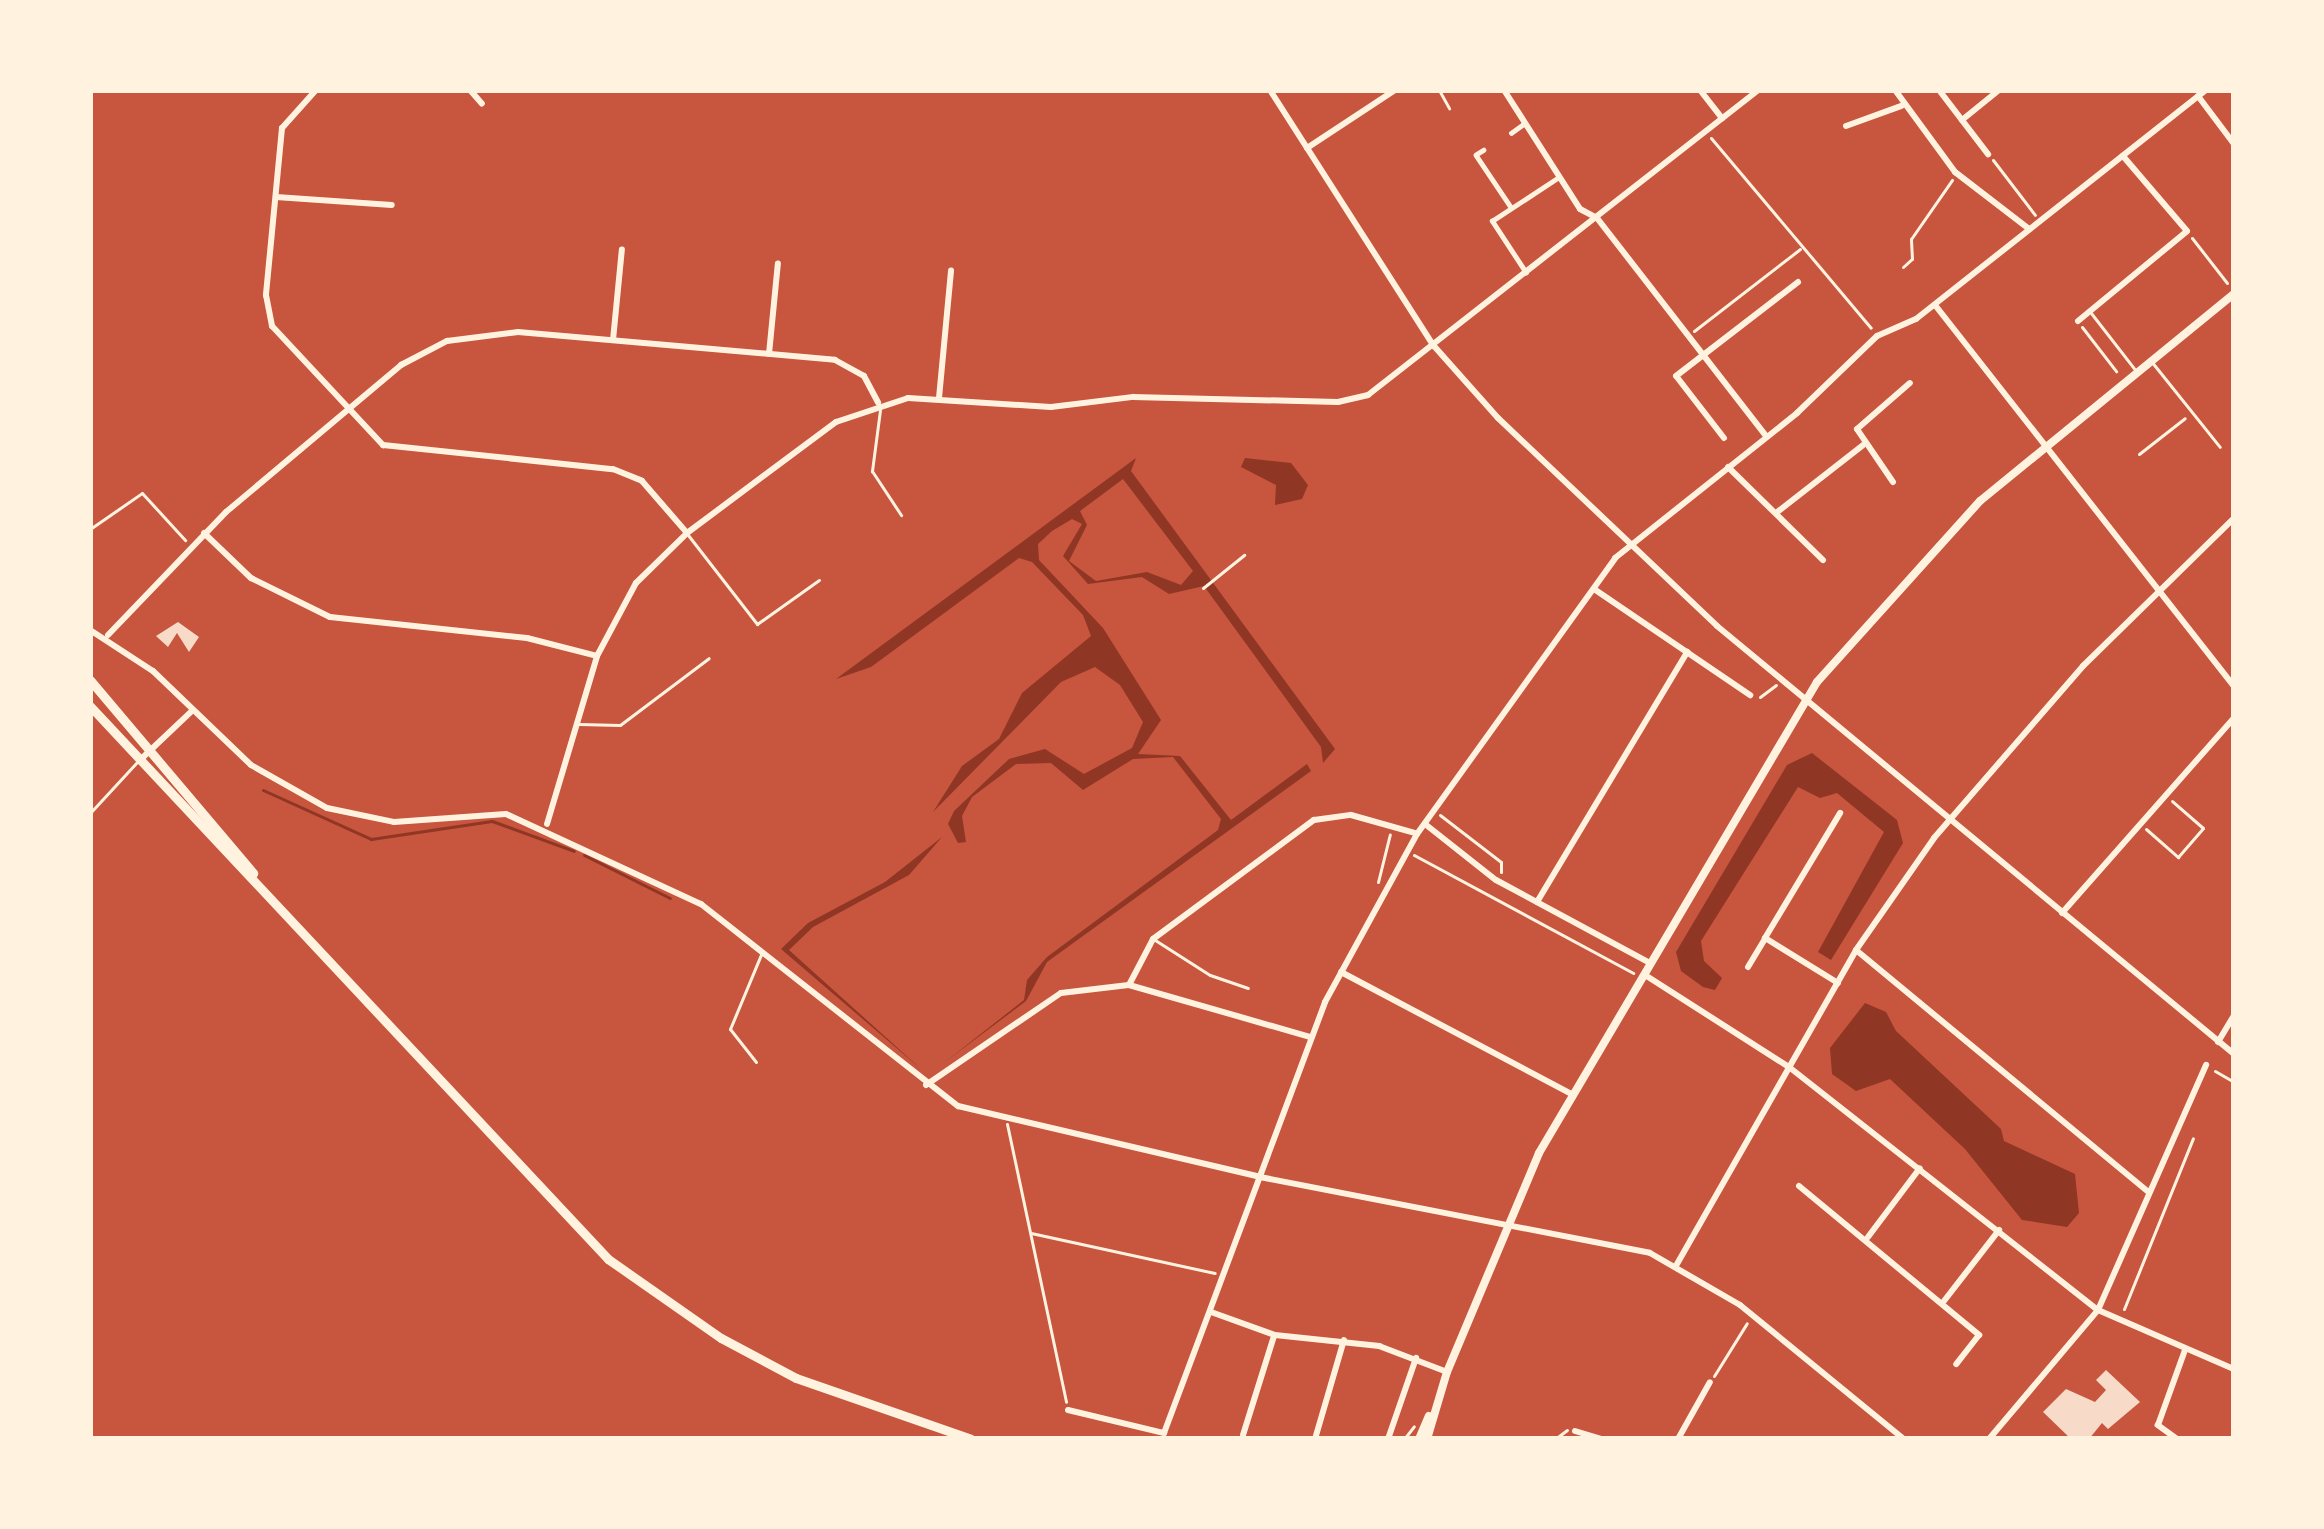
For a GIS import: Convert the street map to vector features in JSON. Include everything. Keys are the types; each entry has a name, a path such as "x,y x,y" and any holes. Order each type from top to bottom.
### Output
{"main road":[{"path":"90,680 260,882 509,1162 608,1258 721,1338 796,1378 971,1439"},
{"path":"90,706 260,882"}],"street":[{"path":"316,90 284,121 268,317 350,412 391,448 628,473 687,533"},
{"path":"470,90 482,104"},
{"path":"1270,90 1434,346 1630,544 1948,821 2234,1054"},
{"path":"1307,148 1395,90"},
{"path":"1504,90 1580,209 1597,218 1766,436"},
{"path":"1700,90 1722,118"},
{"path":"547,826 597,656 636,584 687,533 836,422 878,402 939,398 1051,407 1133,397 1338,402 1377,390 1758,90"},
{"path":"1895,90 1901,106 1957,174 2029,229"},
{"path":"1939,90 1988,154"},
{"path":"1962,120 1999,90"},
{"path":"1068,1411 1164,1432 1310,1037 1341,972 1417,834 1630,544 1766,436 1877,336 1935,304 2206,90"},
{"path":"2198,96 2234,144"},
{"path":"1846,126 1901,106"},
{"path":"1511,133 1525,123"},
{"path":"1484,150 1476,155 1511,208"},
{"path":"2078,321 2187,231 2123,155"},
{"path":"1526,273 1492,221 1559,177"},
{"path":"276,197 392,205"},
{"path":"613,340 622,249"},
{"path":"769,354 778,262"},
{"path":"939,398 951,271"},
{"path":"1724,438 1676,376 1798,282"},
{"path":"1423,1439 1506,1229 1570,1094 1805,700 1904,578 2044,443 2233,298"},
{"path":"1935,304 2234,686"},
{"path":"108,635 203,533 416,356 464,336 613,340 847,364 878,402"},
{"path":"1893,482 1863,445 1861,421 1910,383"},
{"path":"1775,514 1863,445"},
{"path":"1728,467 1823,560"},
{"path":"1677,1264 1856,950 1948,821 2158,591 2234,518"},
{"path":"203,533 250,578 330,617 527,638 597,656"},
{"path":"1593,589 1750,695"},
{"path":"90,630 108,635 251,765 327,808 394,822 482,812 547,826 701,904 764,950 926,1085 1007,1122 1677,1264 1753,1314 1904,1439"},
{"path":"1537,902 1687,652"},
{"path":"139,761 193,710"},
{"path":"2061,914 2234,718"},
{"path":"1748,967 1840,812"},
{"path":"1129,985 1153,940 1314,820 1351,815 1417,834"},
{"path":"1425,824 1502,884 1648,962"},
{"path":"1765,938 1838,983"},
{"path":"1856,950 2147,1191"},
{"path":"1341,972 1570,1094"},
{"path":"1641,975 1789,1067 2098,1310 2234,1370"},
{"path":"926,1085 1050,996 1129,985 1310,1037"},
{"path":"2218,1042 2234,1015"},
{"path":"1989,1439 2098,1310 2147,1191 2163,1176 2206,1065"},
{"path":"1867,1238 1920,1168"},
{"path":"1799,1186 1944,1301 1979,1335 1956,1364"},
{"path":"1944,1301 1999,1230"},
{"path":"1211,1312 1275,1335 1344,1340 1416,1358 1447,1372"},
{"path":"1243,1435 1275,1335"},
{"path":"1315,1439 1344,1340"},
{"path":"2177,1439 2158,1425 2185,1350"},
{"path":"1388,1439 1416,1358"},
{"path":"1678,1439 1710,1382"},
{"path":"1575,1431 1601,1439"}],"lane":[{"path":"2090,311 2136,370"},
{"path":"2150,360 2220,447"},
{"path":"878,402 872,471 901,515"},
{"path":"687,533 757,624 819,580"},
{"path":"578,723 620,725 709,658"},
{"path":"90,813 139,761"},
{"path":"1153,940 1210,975 1249,988"},
{"path":"756,1062 730,1029 747,1002 749,969 764,950"}],"path":[{"path":"1439,90 1449,108"},
{"path":"1706,132 1877,336"},
{"path":"1988,154 2039,220"},
{"path":"1904,267 1912,259 1911,239 1957,174"},
{"path":"2187,231 2227,283"},
{"path":"1688,336 1802,248"},
{"path":"2078,321 2116,371"},
{"path":"2139,454 2192,413"},
{"path":"90,529 142,494 191,545"},
{"path":"1203,588 1244,555"},
{"path":"1750,695 1769,693 1780,679"},
{"path":"2140,824 2178,857 2203,829 2165,796"},
{"path":"1434,810 1501,862 1502,884"},
{"path":"1387,887 1376,881 1392,827"},
{"path":"1407,851 1641,975"},
{"path":"2206,1065 2234,1082"},
{"path":"1007,1122 1068,1411"},
{"path":"2112,1317 2123,1310 2193,1138"},
{"path":"1028,1233 1222,1275"},
{"path":"1710,1382 1753,1314"},
{"path":"1555,1439 1575,1431"}],"shaded area":[{"path":"1136,458 1131,471 1335,749 1323,763 1321,747 1204,586 1169,594 1142,577 1088,584 1063,556 1082,524 1072,519 1052,531 1038,544 1039,560 1103,628 1161,720 1138,754 1180,756 1231,820 1307,764 1311,771 1047,962 1026,1001 945,1062 1024,1000 1027,980 1047,957 1218,830 1221,819 1173,757 1133,759 1083,790 1051,763 1016,764 972,797 962,816 966,842 958,843 948,824 954,811 1009,759 1045,749 1084,774 1132,748 1143,722 1120,685 1095,667 1061,682 933,812 962,766 999,739 1022,693 1091,636 1083,615 1032,562 1019,558 871,667 836,679","holes":["1123,479 1193,571 1181,585 1147,572 1096,581 1069,561 1087,525 1080,511"]},
{"path":"1245,458 1291,463 1308,485 1302,499 1275,505 1276,485 1241,467"},
{"path":"1812,753 1897,820 1903,843 1831,960 1818,952 1884,832 1837,793 1820,798 1798,787 1701,941 1704,961 1722,978 1715,990 1703,987 1681,971 1676,952 1787,765"},
{"path":"942,837 909,875 813,927 789,950 921,1069 781,949 808,923 885,882"},
{"path":"1865,1003 1886,1012 1896,1031 2001,1129 2004,1141 2075,1174 2079,1213 2067,1227 2022,1220 1965,1149 1890,1079 1856,1091 1832,1074 1830,1048"}],"building":[{"path":"178,622 199,637 189,652 177,633 168,647 156,636"},
{"path":"2106,1370 2140,1402 2108,1429 2102,1423 2089,1439 2071,1439 2043,1412 2066,1389 2095,1402 2106,1390 2096,1380"}],"waterway":[{"path":"263,790 371,839 492,821 574,851"},
{"path":"584,855 670,898"}]}
